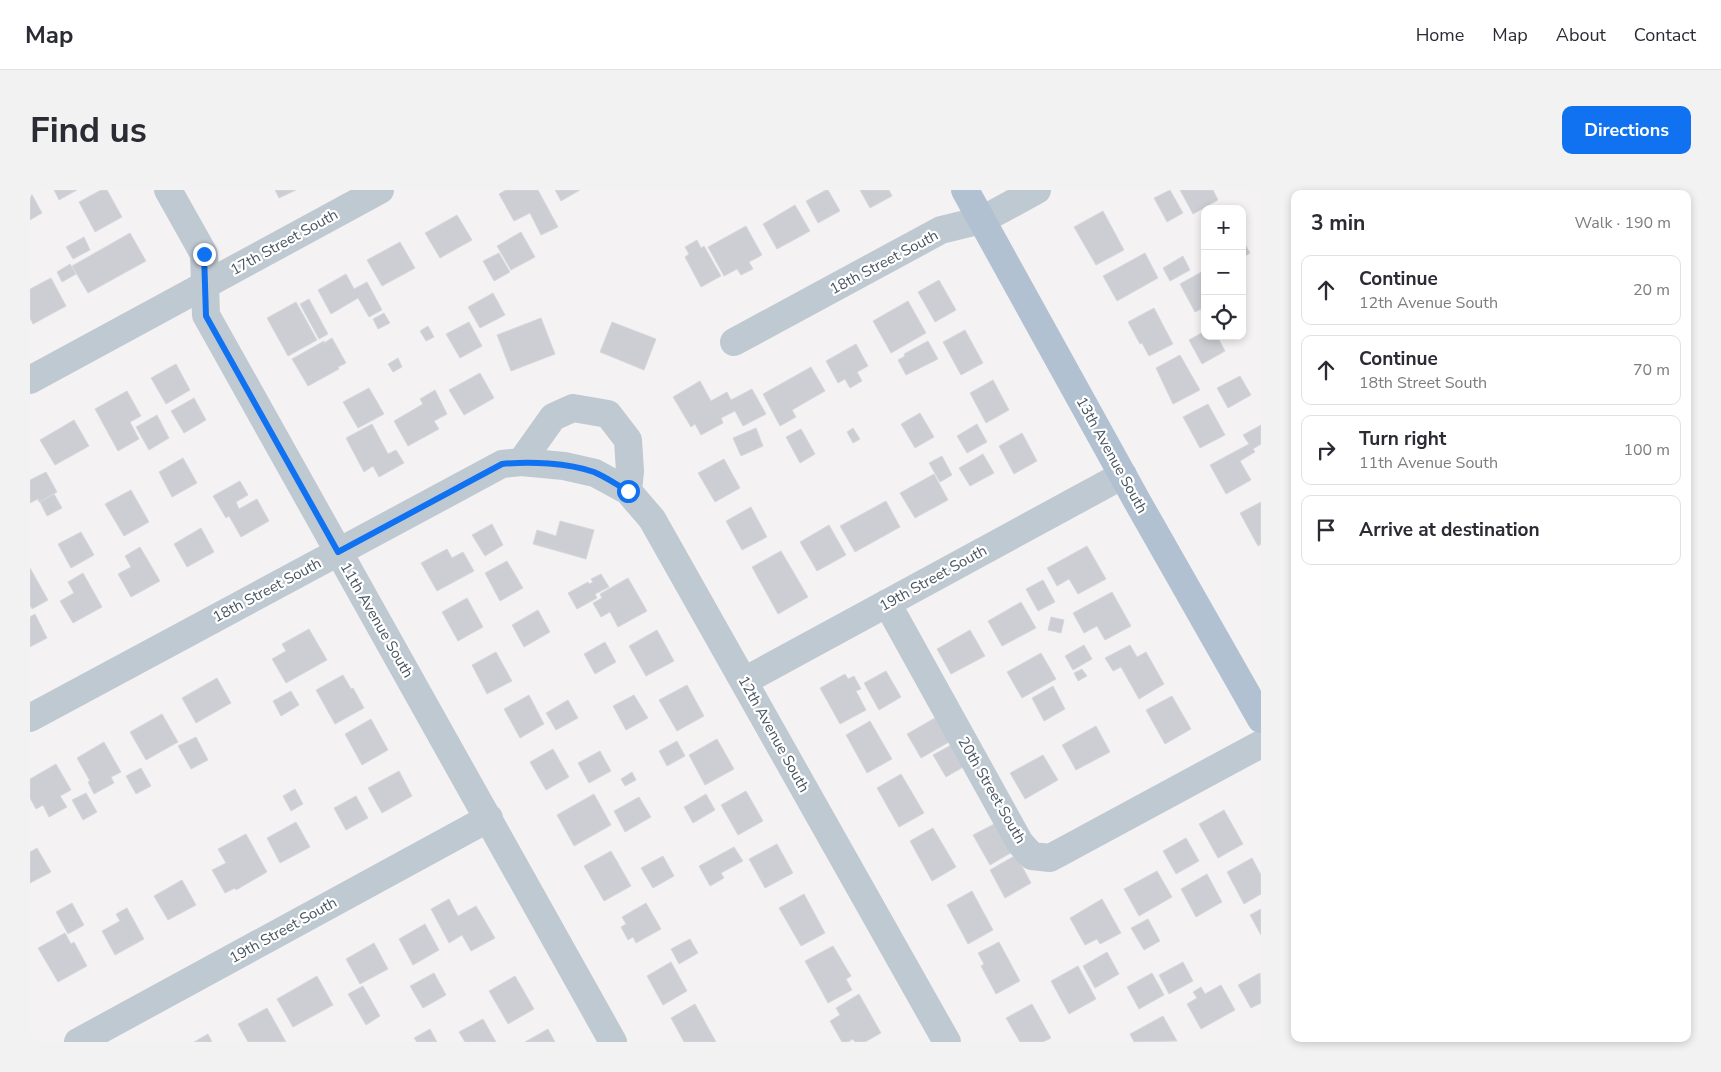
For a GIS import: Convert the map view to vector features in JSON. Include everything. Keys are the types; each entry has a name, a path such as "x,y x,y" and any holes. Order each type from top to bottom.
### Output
{"main road":[{"name":"13th Avenue South","path":"965,190 1261,719"}],"street":[{"name":"11th Avenue South","path":"168,190 204,254 206,316 613,1042"},
{"name":"17th Street South","path":"30,380 380,190"},
{"name":"18th Street South","path":"734,342 941,230 982,220 1037,190"},
{"path":"522,462 553,417 573,408 608,414 628,440 630,471 628,491"},
{"name":"18th Street South","path":"30,718 502,464 522,462 564,466"},
{"name":"12th Avenue South","path":"564,466 594,472 628,491 652,519 947,1042"},
{"name":"19th Street South","path":"744,681 1123,475"},
{"name":"20th Street South","path":"887,603 1020,843 1032,856 1050,858 1261,744"},
{"name":"19th Street South","path":"78,1042 489,818"}],"building":[{"path":"54,190 77,190 59,200"},
{"path":"101,190 107,190 122,217 95,232 79,202"},
{"path":"275,190 296,190 279,198"},
{"path":"506,190 538,190 558,227 541,235 530,213 514,221 499,194"},
{"path":"555,190 580,190 561,201"},
{"path":"828,190 840,211 818,223 806,201"},
{"path":"860,190 889,190 892,196 870,208"},
{"path":"1170,190 1183,213 1167,222 1154,198"},
{"path":"1180,190 1213,190 1218,200 1209,205 1201,205 1201,210 1193,214"},
{"path":"30,191 42,213 30,220"},
{"path":"795,205 810,231 777,249 763,224"},
{"path":"1103,211 1124,250 1096,265 1074,227"},
{"path":"457,215 472,240 440,258 425,233"},
{"path":"746,226 762,255 749,262 753,269 741,275 737,269 724,276 708,247"},
{"path":"521,232 535,257 511,270 497,246"},
{"path":"130,233 146,261 88,293 72,266"},
{"path":"84,237 90,250 73,259 66,247"},
{"path":"697,240 701,248 704,246 721,276 701,287 685,257 689,254 685,247"},
{"path":"400,242 415,268 382,286 367,260"},
{"path":"1246,246 1250,253 1246,256"},
{"path":"499,253 510,272 494,281 483,261"},
{"path":"1145,253 1158,278 1117,301 1103,276"},
{"path":"1183,256 1190,270 1170,281 1163,268"},
{"path":"70,264 76,274 62,282 57,272"},
{"path":"1201,272 1201,309 1195,312 1180,284"},
{"path":"346,274 354,289 367,282 382,310 369,317 358,298 331,314 318,290"},
{"path":"51,278 66,306 33,324 30,318 30,289"},
{"path":"939,280 956,310 935,322 918,292"},
{"path":"493,293 505,315 480,328 468,307"},
{"path":"309,299 328,334 319,339 300,304"},
{"path":"908,301 926,333 891,353 873,321"},
{"path":"296,302 317,340 288,356 267,318"},
{"path":"1154,308 1173,344 1149,356 1128,322"},
{"path":"384,313 390,323 378,329 373,319"},
{"path":"541,318 555,354 511,371 497,335"},
{"path":"469,322 482,346 460,358 446,334"},
{"path":"612,322 656,339 644,370 600,352"},
{"path":"428,326 434,337 426,341 420,331"},
{"path":"965,330 983,363 961,375 943,342"},
{"path":"1201,333 1201,340 1219,340 1225,351 1202,364 1189,340"},
{"path":"332,338 346,363 338,367 339,369 308,386 292,359"},
{"path":"928,341 938,359 906,375 898,360 905,356 904,354"},
{"path":"856,344 868,366 857,372 862,381 850,388 845,379 838,383 826,361"},
{"path":"1180,355 1200,390 1173,404 1156,368"},
{"path":"398,358 402,367 393,372 388,364"},
{"path":"176,364 190,390 166,404 151,378"},
{"path":"811,367 825,391 792,410 796,417 780,426 763,394"},
{"path":"480,373 494,398 464,415 449,390"},
{"path":"1240,376 1251,395 1228,408 1217,388"},
{"path":"993,380 1009,410 986,423 970,393"},
{"path":"700,381 711,401 727,392 731,400 752,389 766,414 743,426 735,411 721,418 723,423 701,435 695,424 691,427 673,397"},
{"path":"369,388 384,414 358,428 343,402"},
{"path":"435,390 447,414 434,421 439,429 408,446 394,421 423,404 420,399"},
{"path":"127,391 141,416 130,422 139,439 118,451 95,409"},
{"path":"194,398 206,420 184,433 171,411"},
{"path":"1208,404 1225,435 1200,448 1183,417"},
{"path":"920,413 934,437 915,448 901,424"},
{"path":"157,415 169,438 149,450 136,427"},
{"path":"74,420 89,446 55,465 40,440"},
{"path":"372,424 388,454 396,450 404,463 379,477 373,466 364,472 346,438"},
{"path":"977,424 987,442 967,453 957,436"},
{"path":"1261,425 1261,444 1253,449 1255,452 1240,461 1251,480 1226,494 1210,465 1249,444 1243,435"},
{"path":"756,428 763,446 741,456 733,438"},
{"path":"853,428 860,439 853,443 847,432"},
{"path":"801,429 815,454 800,463 786,437"},
{"path":"1022,433 1037,461 1014,474 999,446"},
{"path":"983,454 994,473 970,486 959,468"},
{"path":"942,456 952,475 940,482 929,463"},
{"path":"183,458 197,483 172,497 159,472"},
{"path":"724,459 740,488 715,502 698,473"},
{"path":"46,472 57,492 39,502 38,499 30,503 30,480"},
{"path":"934,474 948,500 915,518 900,493"},
{"path":"240,481 248,495 236,502 239,509 257,499 269,521 241,537 229,516 226,518 213,496"},
{"path":"131,490 149,522 124,536 105,504"},
{"path":"54,494 62,508 47,516 40,502"},
{"path":"886,501 900,527 855,552 840,526"},
{"path":"1261,502 1261,544 1258,546 1240,513"},
{"path":"751,507 767,537 742,550 726,521"},
{"path":"560,521 594,530 586,559 533,544 537,530 556,536"},
{"path":"492,524 503,545 485,556 472,535"},
{"path":"829,525 846,555 817,571 800,542"},
{"path":"201,528 214,552 187,567 174,544"},
{"path":"81,532 94,555 71,568 58,544"},
{"path":"1087,546 1106,579 1078,594 1069,579 1057,586 1047,568"},
{"path":"140,547 160,581 131,597 118,574 131,567 125,556"},
{"path":"447,549 452,558 463,552 474,571 437,591 421,563"},
{"path":"781,551 808,597 778,614 752,567"},
{"path":"507,561 523,588 500,601 485,573"},
{"path":"30,568 48,600 32,609 30,605"},
{"path":"83,573 102,607 73,623 60,601 74,593 68,582"},
{"path":"601,574 609,587 595,594 597,598 577,609 568,593 588,582 589,584 593,582 591,579"},
{"path":"628,578 647,611 618,627 610,612 601,617 593,603 602,598 600,594"},
{"path":"1043,580 1055,602 1038,611 1026,589"},
{"path":"1112,592 1131,626 1105,640 1097,626 1084,633 1073,613"},
{"path":"467,598 483,627 458,641 442,612"},
{"path":"1021,602 1036,628 1002,646 988,621"},
{"path":"538,610 550,632 524,647 512,625"},
{"path":"35,614 47,638 30,647 30,617"},
{"path":"1051,617 1064,620 1061,633 1048,630"},
{"path":"309,629 327,660 286,683 272,659 286,651 282,644"},
{"path":"657,630 674,661 646,676 629,646"},
{"path":"970,630 985,656 951,674 937,649"},
{"path":"605,642 616,662 595,674 584,654"},
{"path":"1084,645 1092,659 1073,670 1065,656"},
{"path":"1130,645 1137,657 1146,652 1164,684 1139,699 1121,667 1113,671 1105,658"},
{"path":"496,652 512,681 487,694 472,665"},
{"path":"1041,653 1056,679 1022,698 1007,672"},
{"path":"1082,669 1087,676 1078,681 1074,673"},
{"path":"886,671 901,697 879,710 864,683"},
{"path":"845,674 848,679 854,676 861,689 856,691 866,710 840,724 820,688"},
{"path":"343,675 364,708 335,724 316,690"},
{"path":"217,678 231,703 196,723 182,698"},
{"path":"687,685 704,716 677,731 659,700"},
{"path":"1053,686 1065,709 1044,721 1032,698"},
{"path":"291,691 299,705 281,716 273,701"},
{"path":"529,695 544,724 520,738 504,709"},
{"path":"634,695 648,718 626,730 613,706"},
{"path":"1172,696 1191,729 1165,744 1146,710"},
{"path":"568,700 578,718 556,730 546,713"},
{"path":"162,714 178,742 146,760 130,732"},
{"path":"935,718 949,742 921,758 907,734"},
{"path":"371,719 388,750 362,765 345,734"},
{"path":"870,721 892,759 867,773 846,735"},
{"path":"1096,726 1110,752 1076,770 1062,745"},
{"path":"196,737 208,760 191,769 178,746"},
{"path":"717,739 734,769 705,785 689,755"},
{"path":"677,741 685,756 667,766 659,751"},
{"path":"104,742 121,772 111,777 114,783 94,794 88,782 90,781 77,758"},
{"path":"953,744 965,766 946,777 933,755"},
{"path":"553,749 569,777 546,790 530,762"},
{"path":"600,751 611,771 589,783 578,763"},
{"path":"1043,755 1058,780 1025,799 1010,773"},
{"path":"56,764 71,790 60,796 67,807 49,817 43,805 36,809 30,798 30,779"},
{"path":"141,768 151,786 136,794 126,776"},
{"path":"399,771 412,796 382,813 368,788"},
{"path":"632,772 636,780 625,786 621,779"},
{"path":"901,774 924,813 899,827 877,788"},
{"path":"295,789 303,804 291,811 283,796"},
{"path":"746,791 763,821 738,835 721,805"},
{"path":"86,793 97,812 83,820 72,800"},
{"path":"594,794 611,825 574,846 557,815"},
{"path":"706,794 715,810 693,823 684,807"},
{"path":"356,796 368,818 346,830 334,808"},
{"path":"639,797 651,817 625,832 614,811"},
{"path":"1224,810 1243,844 1218,858 1199,824"},
{"path":"296,822 310,847 280,863 267,838"},
{"path":"998,822 1014,851 990,865 973,835"},
{"path":"933,828 956,867 932,881 910,841"},
{"path":"246,834 267,872 236,890 235,888 225,893 212,870 226,863 218,849"},
{"path":"1186,838 1199,861 1176,874 1163,851"},
{"path":"777,844 793,873 765,888 749,859"},
{"path":"734,847 743,861 721,873 724,878 710,886 699,866"},
{"path":"37,848 51,872 30,883 30,852"},
{"path":"611,851 631,886 604,901 584,866"},
{"path":"1016,855 1031,883 1005,898 990,870"},
{"path":"663,856 674,876 653,888 641,868"},
{"path":"1252,858 1261,875 1261,894 1244,904 1227,872"},
{"path":"1157,871 1172,897 1139,916 1124,889"},
{"path":"1207,874 1222,902 1196,917 1181,889"},
{"path":"182,880 196,905 168,920 154,896"},
{"path":"972,891 993,930 968,944 947,905"},
{"path":"804,894 825,933 801,946 779,908"},
{"path":"449,899 458,916 476,906 495,938 471,951 462,935 449,943 431,909"},
{"path":"1102,899 1121,933 1100,944 1097,939 1085,945 1070,918"},
{"path":"72,903 84,925 68,934 56,912"},
{"path":"646,903 661,929 636,943 633,937 628,940 621,927 626,924 622,917"},
{"path":"127,908 144,939 115,955 102,931 120,921 116,914"},
{"path":"1261,909 1261,935 1250,915"},
{"path":"1148,919 1160,941 1144,950 1131,928"},
{"path":"425,924 439,950 413,965 399,939"},
{"path":"65,933 71,944 74,942 87,966 58,982 38,948"},
{"path":"690,939 698,953 679,964 671,949"},
{"path":"999,942 1020,981 996,994 981,966 984,964 978,953"},
{"path":"374,943 388,969 360,984 346,959"},
{"path":"833,946 851,976 846,979 852,990 828,1003 805,961"},
{"path":"1107,952 1119,974 1095,988 1083,966"},
{"path":"671,962 687,991 663,1005 647,976"},
{"path":"1183,962 1193,981 1169,994 1159,975"},
{"path":"1078,966 1096,999 1069,1014 1051,981"},
{"path":"434,973 446,995 423,1008 410,986"},
{"path":"1152,973 1164,995 1139,1009 1127,987"},
{"path":"1260,973 1261,1003 1251,1008 1238,985"},
{"path":"317,976 333,1005 293,1027 277,999"},
{"path":"515,976 534,1009 508,1024 489,991"},
{"path":"1221,985 1235,1010 1201,1029 1187,1004 1197,998 1193,992 1201,987 1205,994"},
{"path":"363,986 380,1016 366,1025 348,994"},
{"path":"859,994 881,1033 865,1042 855,1042 853,1039 848,1042 842,1042 830,1021 840,1015 836,1008"},
{"path":"695,1004 716,1042 684,1042 671,1018"},
{"path":"1032,1004 1051,1038 1043,1042 1020,1042 1006,1018"},
{"path":"267,1008 286,1042 248,1042 238,1024"},
{"path":"1163,1016 1177,1041 1134,1042 1130,1034"},
{"path":"483,1019 496,1042 465,1042 459,1032"},
{"path":"430,1029 437,1042 417,1042 414,1038"},
{"path":"548,1029 555,1042 525,1042"},
{"path":"208,1034 212,1042 194,1042"}],"route":[{"path":"204,254 206,316 338,552 502,464 522,462 564,466 594,472 628,491"}]}
